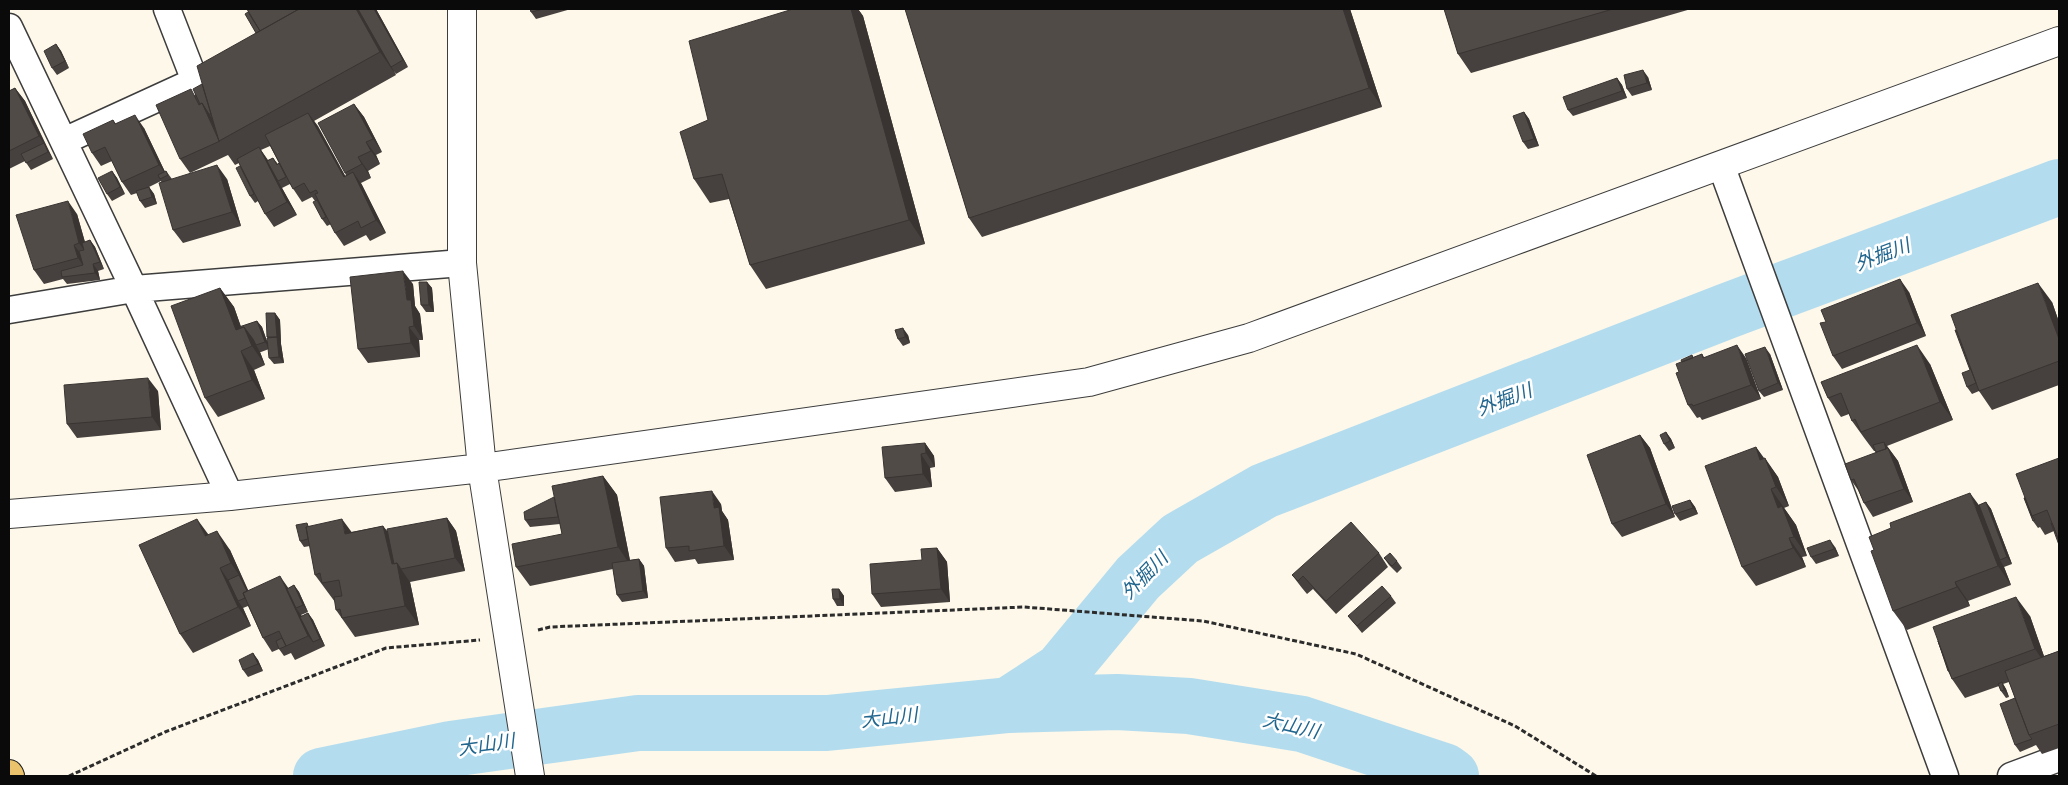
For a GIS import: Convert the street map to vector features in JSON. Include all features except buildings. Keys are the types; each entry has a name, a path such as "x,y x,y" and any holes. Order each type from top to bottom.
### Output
{"street":[{"path":"64,141 195,81 167,9"},
{"path":"462,9 462,263 482,468 530,776"},
{"path":"9,27 230,496"},
{"path":"9,514 230,496 482,468 1089,382 1249,338 2059,41"},
{"path":"1721,165 1945,776"},
{"path":"9,310 134,289 462,263"},
{"path":"2011,776 2059,758"}],"path":[{"path":"69,776 165,732 386,648 510,647 550,627 1024,607 1203,621 1356,654 1515,726 1596,776"}],"waterway":[{"name":"外掘川","path":"1009,705 1061,671 1138,578 1180,539 1264,491 1727,311 2059,187"},
{"name":"大山川","path":"321,776 451,749 638,723 827,723 1009,705 1117,702 1189,706 1302,724 1444,771 1451,776"}]}
